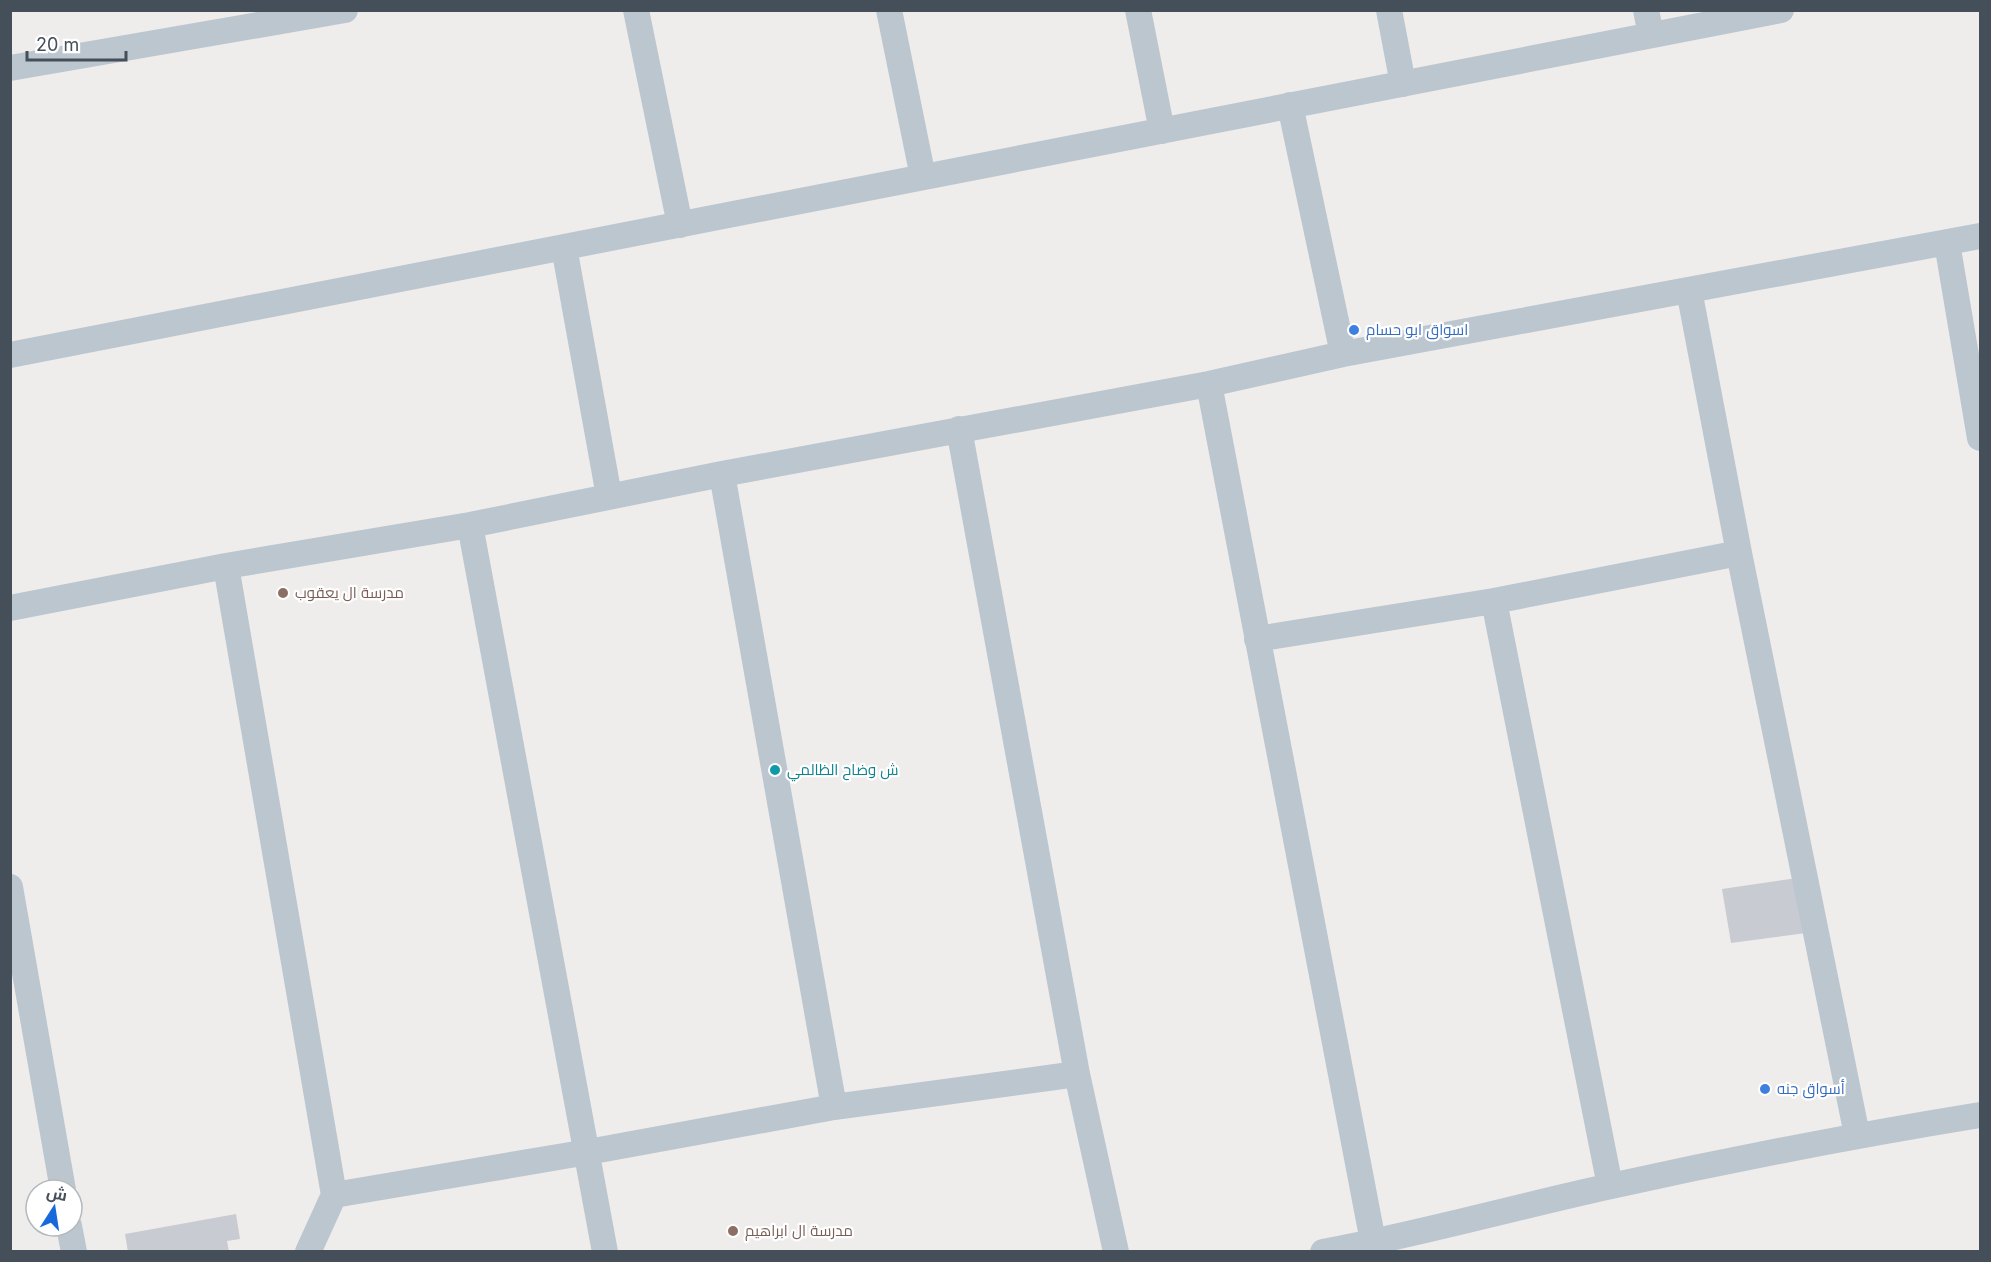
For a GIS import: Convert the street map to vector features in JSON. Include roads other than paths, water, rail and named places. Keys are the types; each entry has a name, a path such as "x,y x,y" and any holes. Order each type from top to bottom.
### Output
{"street":[{"path":"10,68 345,10"},
{"path":"636,10 680,225"},
{"path":"889,10 923,177"},
{"path":"1138,10 1162,131"},
{"path":"1389,10 1403,84"},
{"path":"10,355 1403,84 1648,23 1781,10"},
{"path":"1290,105 1343,354"},
{"path":"10,609 226,566 470,525 722,474 1209,384 1343,354 1980,236"},
{"path":"1947,243 1980,438"},
{"path":"564,247 609,496"},
{"path":"1689,290 1739,553 1857,1135"},
{"path":"1209,384 1374,1247"},
{"path":"959,429 1077,1074 1116,1251"},
{"path":"722,474 834,1107"},
{"path":"470,525 605,1251"},
{"path":"1257,639 1494,601 1739,553"},
{"path":"226,566 334,1195 308,1251"},
{"path":"1494,601 1611,1186"},
{"path":"10,887 16,957 61,1178"},
{"path":"334,1195 834,1107 1077,1074"},
{"path":"1323,1251 1374,1247 1611,1186 1857,1135 1980,1115"}],"place":[{"name":"اسواق ابو حسام","path":"1354,330"},
{"name":"مدرسة ال يعقوب","path":"283,593"},
{"name":"ش وضاح الظالمي","path":"775,770"},
{"name":"أسواق جنه","path":"1765,1089"},
{"name":"مدرسة ال ابراهيم","path":"733,1231"}]}
